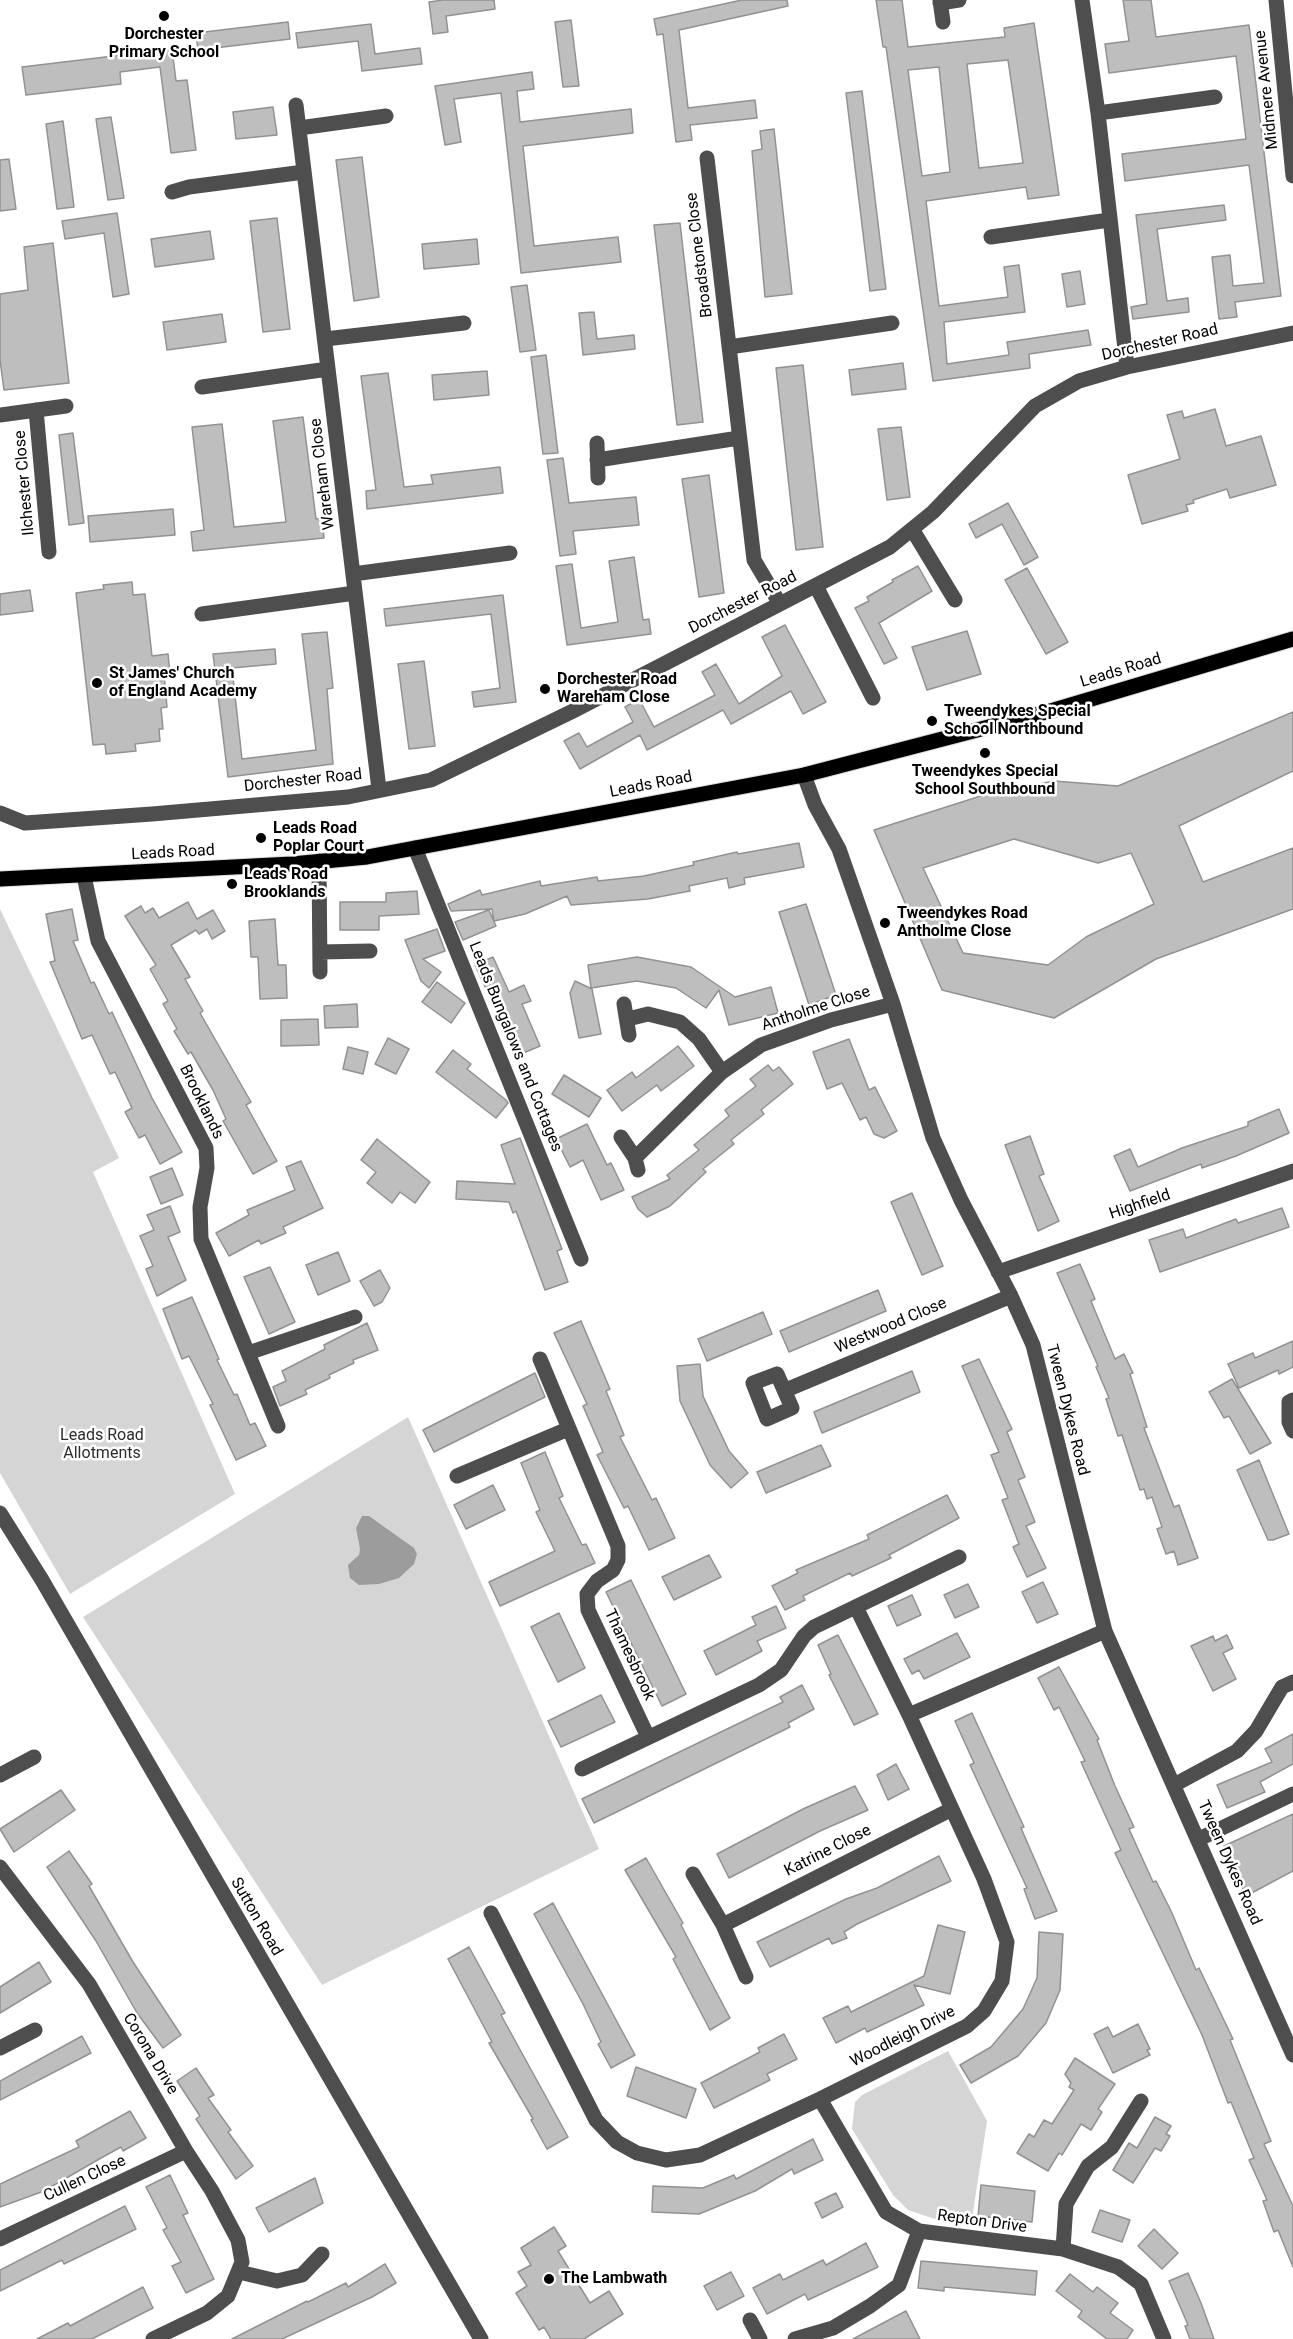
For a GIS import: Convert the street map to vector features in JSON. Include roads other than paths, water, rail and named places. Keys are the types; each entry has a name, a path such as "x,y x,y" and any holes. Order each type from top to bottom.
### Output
{"main road":[{"name":"Leads Road","path":"0,879 84,876 367,857 804,775 1054,710 1293,639"}],"street":[{"path":"943,22 940,1 959,0"},
{"path":"1082,0 1098,113 1127,367"},
{"name":"Midmere Avenue","path":"1276,0 1293,176"},
{"path":"1098,113 1215,97"},
{"name":"Wareham Close","path":"296,105 379,789"},
{"path":"299,128 386,116"},
{"name":"Broadstone Close","path":"707,158 754,560 780,604"},
{"path":"172,192 189,187 304,172"},
{"path":"991,237 1109,220"},
{"path":"325,339 464,322"},
{"path":"729,347 892,323"},
{"name":"Dorchester Road","path":"0,813 25,823 348,797 431,780 571,712 890,547 933,512 1035,406 1079,381 1127,367 1293,333"},
{"path":"202,387 328,369"},
{"name":"Ilchester Close","path":"0,415 66,405"},
{"name":"Ilchester Close","path":"36,410 49,552"},
{"path":"597,460 740,438"},
{"path":"597,443 598,478"},
{"path":"912,530 955,600"},
{"path":"353,574 510,553"},
{"name":"Dorchester Road","path":"816,586 873,698"},
{"path":"202,614 355,592"},
{"name":"Tween Dykes Road","path":"804,775 815,805 839,849 893,1004 933,1138 960,1200 1011,1296 1033,1345 1105,1631 1293,2055"},
{"name":"Leads Bungalows and Cottages","path":"415,848 581,1259"},
{"path":"319,861 320,972"},
{"name":"Brooklands","path":"84,876 98,941 206,1148 207,1168 200,1208 201,1239 278,1426"},
{"path":"320,952 370,951"},
{"name":"Antholme Close","path":"621,1137 636,1164 722,1072 761,1045 831,1020 893,1004"},
{"path":"629,1035 626,1011 680,1022 699,1039 722,1072"},
{"name":"Highfield","path":"998,1272 1293,1171"},
{"name":"Westwood Close","path":"786,1390 1011,1296"},
{"path":"248,1353 355,1317"},
{"name":"Thamesbrook","path":"540,1359 618,1546 618,1560 613,1570 597,1581 587,1594 588,1610 648,1737"},
{"path":"1293,1400 1289,1402 1289,1422 1293,1431"},
{"path":"457,1476 568,1429"},
{"name":"Sutton Road","path":"0,1513 42,1580 481,2339"},
{"path":"582,1769 759,1685 781,1670 804,1636 814,1627 959,1557"},
{"path":"856,1606 909,1715 1105,1631"},
{"path":"1174,1785 1237,1751 1256,1731 1282,1687 1293,1682"},
{"name":"Woodleigh Drive","path":"491,1913 596,2120 617,2142 638,2153 666,2160 700,2155 820,2100 967,2026 984,2011 1002,1981 1006,1942 984,1879 950,1810 909,1715"},
{"path":"0,1775 34,1757"},
{"path":"1199,1839 1293,1794"},
{"name":"Katrine Close","path":"723,1925 950,1810"},
{"name":"Corona Drive","path":"0,1867 89,1984 186,2151 212,2191 238,2240 243,2262 228,2296 207,2313 153,2339"},
{"path":"693,1874 723,1925 746,1977"},
{"path":"0,2048 35,2030"},
{"name":"Repton Drive","path":"820,2100 886,2212 919,2231 1063,2249 1118,2267 1141,2284 1164,2339"},
{"path":"1063,2249 1066,2204 1088,2166 1112,2147 1141,2101"},
{"name":"Cullen Close","path":"0,2239 186,2151"},
{"path":"795,2339 833,2328 899,2285 919,2231"},
{"path":"239,2272 277,2281 302,2275 322,2254"},
{"path":"750,2320 760,2339"}],"place":[{"name":"Dorchester Primary School","path":"164,16"},
{"name":"St James' Church of England Academy","path":"97,683"},
{"name":"Dorchester Road Wareham Close","path":"545,689"},
{"name":"Tweendykes Special School Northbound","path":"932,721"},
{"name":"Tweendykes Special School Southbound","path":"985,753"},
{"name":"Leads Road Poplar Court","path":"261,838"},
{"name":"Leads Road Brooklands","path":"232,884"},
{"name":"Tweendykes Road Antholme Close","path":"885,923"},
{"name":"The Lambwath","path":"549,2279"}],"park label":[{"name":"Leads Road Allotments","path":"102,1445"}]}
